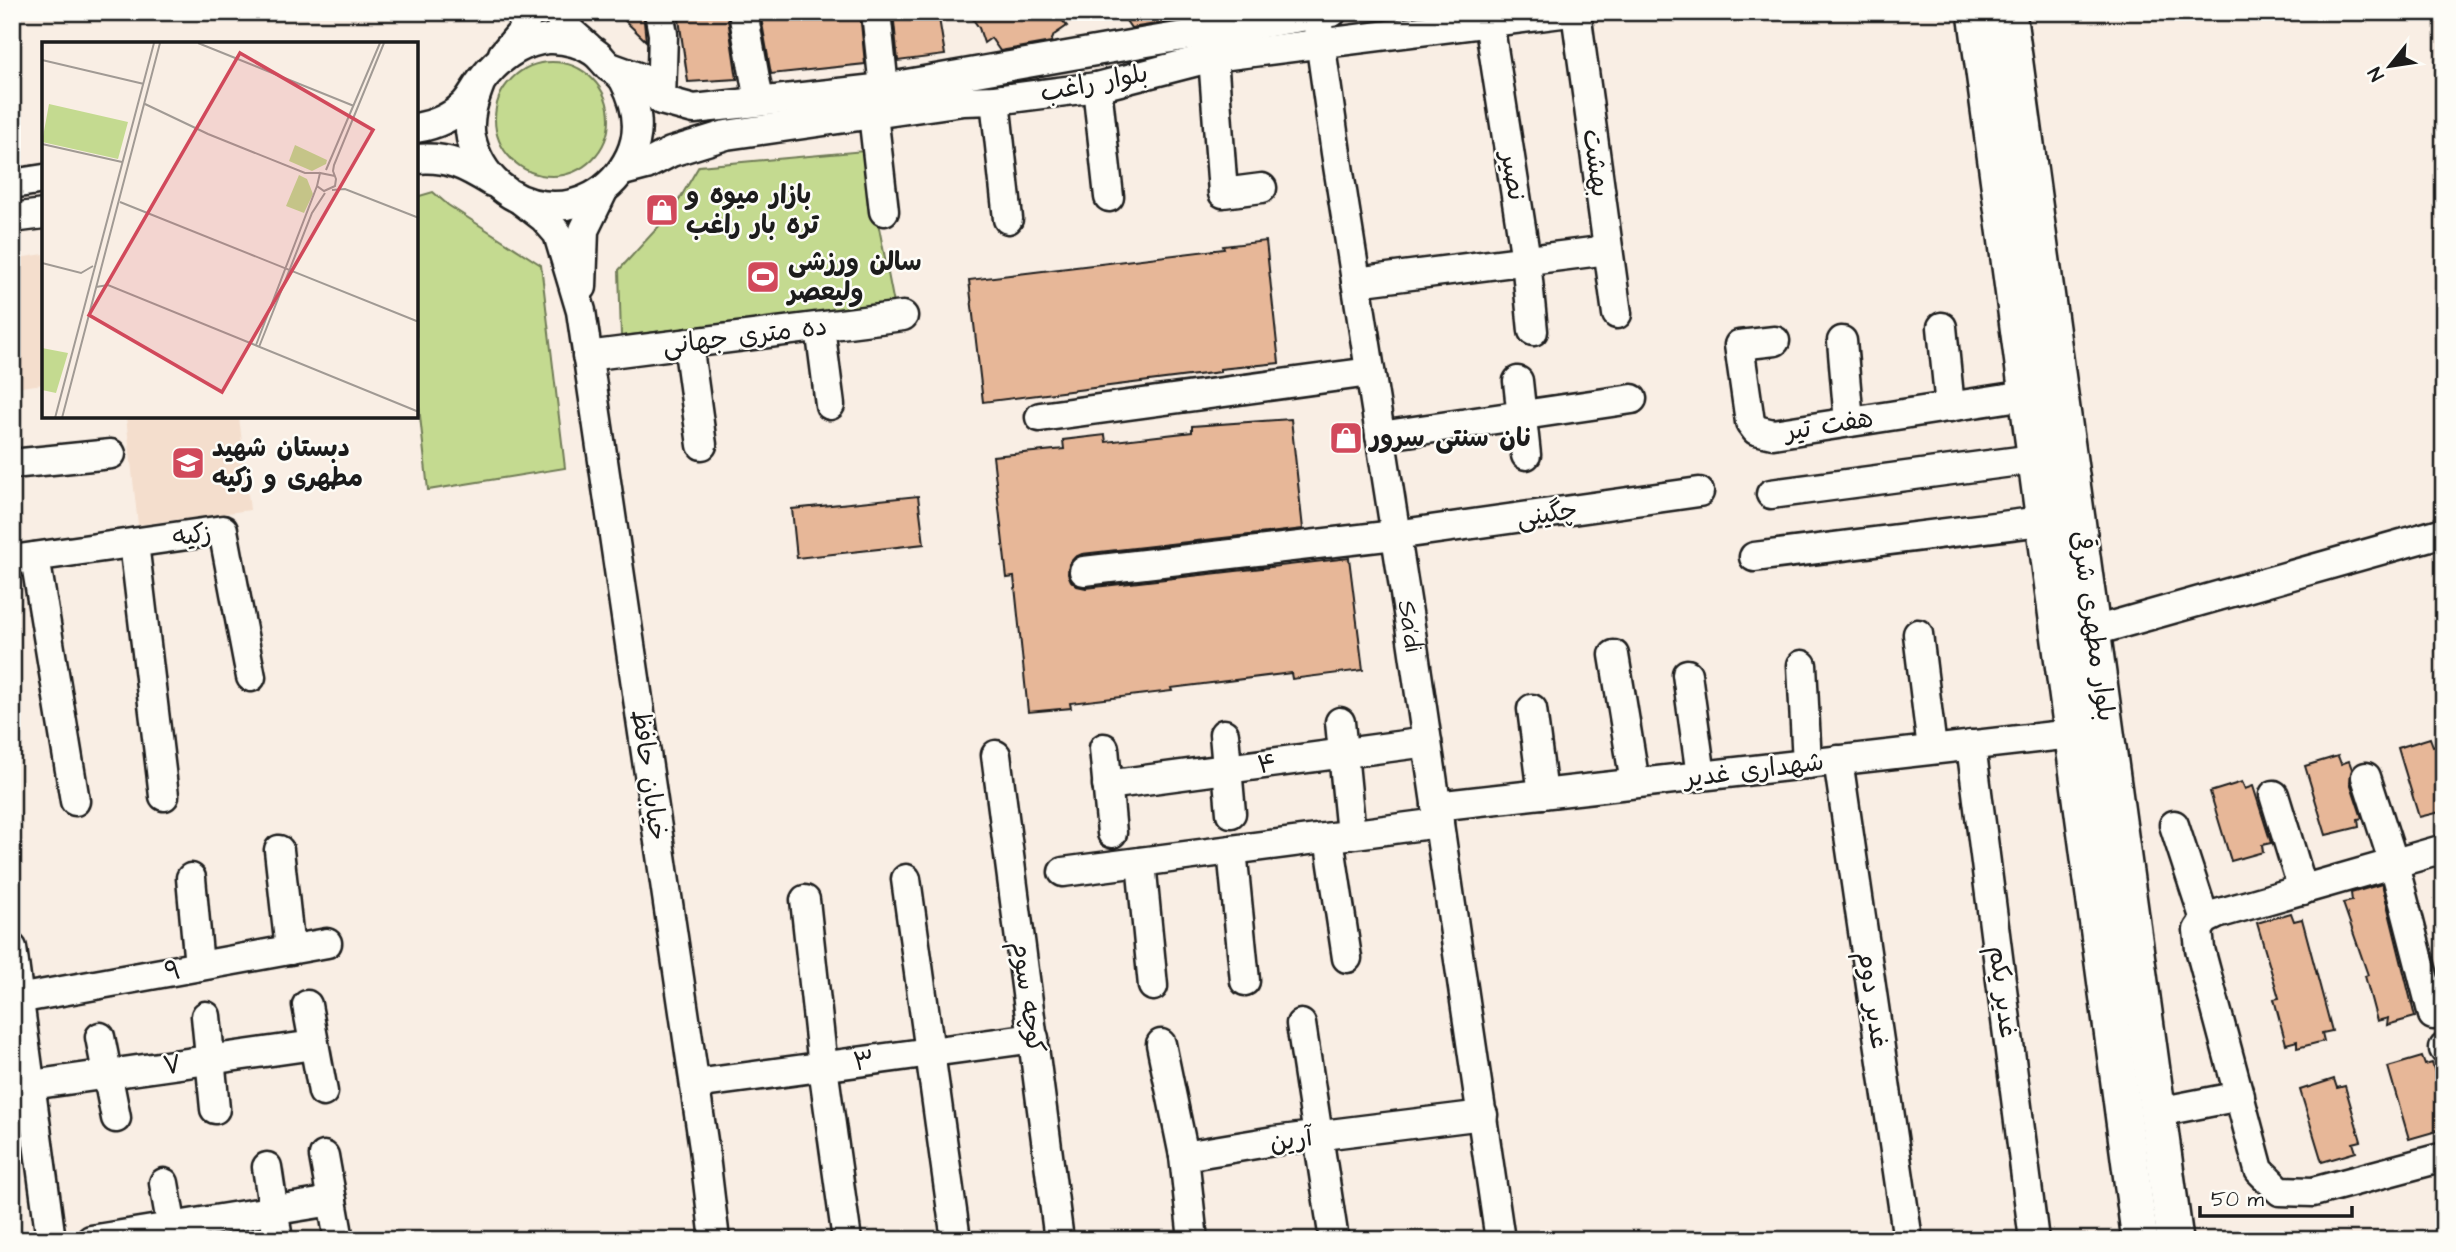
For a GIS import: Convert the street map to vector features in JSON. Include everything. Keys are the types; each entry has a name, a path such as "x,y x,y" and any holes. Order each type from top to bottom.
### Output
{"main road":[{"name":"بلوار مطهری شرقی","path":"1976,12 2140,1240"},
{"name":"بلوار مطهری شرقی","path":"2008,12 2094,631 2174,1238"}],"street":[{"path":"418,128 452,115 465,105 481,81 521,33 528,12"},
{"path":"556,12 571,32 603,60 643,79 661,100"},
{"path":"659,12 663,34 661,100"},
{"path":"743,12 759,101"},
{"path":"876,12 884,211"},
{"name":"بلوار راغب","path":"661,100 694,108 759,101 995,100 1097,87 1213,57 1570,12"},
{"name":"بهشت","path":"1576,12 1617,314"},
{"name":"بلوار راغب","path":"623,171 726,135 1135,44 1322,13"},
{"name":"Sa'di","path":"1322,13 1320,43 1500,1240"},
{"name":"نصیر","path":"1489,22 1526,260 1533,331"},
{"path":"418,159 436,157 455,162 522,201 549,207 577,204 603,191 623,171 634,147 637,120 632,94 619,71 575,42 549,39 523,45 499,59"},
{"path":"1213,57 1223,193 1262,188"},
{"path":"481,81 471,108 471,136 480,163 495,184"},
{"path":"1097,87 1109,197"},
{"path":"995,100 1008,219"},
{"path":"12,184 42,179"},
{"name":"خیابان حافظ","path":"581,311 584,230 603,191"},
{"name":"خیابان حافظ","path":"522,201 544,218 558,234 581,311 695,1084 715,1240"},
{"path":"12,218 42,214"},
{"path":"1356,282 1608,250"},
{"name":"ده متری جهانی","path":"587,356 903,316"},
{"path":"820,327 830,405"},
{"path":"1941,327 1950,407"},
{"name":"هفت تیر","path":"1775,341 1740,345 1750,422 1756,430 1773,434 2026,395"},
{"path":"1842,341 1849,422"},
{"path":"688,343 702,445"},
{"path":"1040,417 1370,372"},
{"path":"1518,381 1526,455"},
{"path":"1380,436 1632,399"},
{"path":"12,464 111,454"},
{"path":"1771,494 2034,459"},
{"name":"چگینی","path":"1084,571 1395,535 1699,492"},
{"path":"1754,557 2042,521"},
{"name":"زکیه","path":"24,558 223,530 251,677"},
{"path":"2094,631 2444,532"},
{"path":"134,543 164,796"},
{"path":"24,558 75,800"},
{"path":"1918,634 1932,749"},
{"path":"1614,655 1635,783"},
{"path":"1802,666 1807,764"},
{"path":"1687,674 1701,776"},
{"path":"1532,709 1543,794"},
{"path":"1340,722 1343,754 1339,831 1347,958"},
{"path":"1224,734 1231,813"},
{"name":"شهداری غدیر","path":"1063,872 1233,850 1543,794 2071,734"},
{"name":"۴","path":"1107,785 1427,742"},
{"name":"غدیر یکم","path":"1971,745 2034,1240"},
{"path":"1104,748 1112,833"},
{"name":"کوچه سوم","path":"996,755 1059,1240"},
{"name":"غدیر دوم","path":"1838,760 1908,1240"},
{"path":"2366,777 2394,863 2433,1014"},
{"path":"2274,795 2303,890"},
{"path":"2174,825 2205,920"},
{"path":"2444,849 2217,914 2205,920 2198,930 2200,949 2259,1170 2280,1191 2312,1192 2444,1157"},
{"path":"279,850 290,950"},
{"path":"1233,850 1245,981"},
{"path":"1141,862 1153,986"},
{"path":"191,878 199,966"},
{"path":"906,879 956,1240"},
{"path":"805,900 823,1067 847,1240"},
{"name":"۹","path":"16,999 327,943"},
{"path":"12,948 16,999 31,1085 51,1240"},
{"path":"307,1005 323,1092"},
{"path":"206,1016 215,1109"},
{"path":"1301,1024 1334,1240"},
{"path":"100,1037 116,1118"},
{"name":"۳","path":"695,1084 1034,1038"},
{"path":"1161,1044 1184,1156 1193,1240"},
{"name":"۷","path":"31,1085 314,1045"},
{"path":"2158,1112 2240,1096"},
{"name":"آرین","path":"1184,1156 1483,1115"},
{"path":"324,1156 340,1240"},
{"path":"267,1167 278,1240"},
{"path":"164,1183 173,1233"},
{"path":"92,1240 173,1233 274,1210 332,1201"}],"shaded area":[{"path":"42,254 42,384 12,388 12,259"},
{"name":"دبستان شهید مطهری و زکیه","path":"126,418 239,418 250,510 138,525"}],"green space":[{"path":"552,62 574,67 592,79 604,97 609,119 604,141 592,159 574,171 552,176 530,171 512,159 500,141 495,119 500,97 512,79 530,67"},
{"path":"864,151 894,304 621,336 619,270 672,212 699,166"},
{"path":"433,192 448,205 541,265 565,468 428,490 418,398 418,196"}],"building":[{"path":"616,12 643,12 646,41"},
{"path":"678,12 727,12 737,79 688,82"},
{"path":"760,12 860,12 865,64 771,74"},
{"path":"893,12 938,12 945,55 898,61"},
{"path":"968,12 1064,12 1062,20 1067,26 1054,35 1051,42 1000,51 991,38 984,43 979,28"},
{"path":"1120,12 1203,12 1193,18 1131,28"},
{"path":"1266,241 1279,363 983,402 969,280 1224,249 1223,246"},
{"path":"1291,419 1303,529 1082,554 1069,564 1068,574 1077,586 1086,588 1349,558 1363,670 1292,679 1291,673 1171,688 1172,691 1070,703 1071,708 1028,712 1014,577 1007,578 993,456 1064,449 1063,440 1105,435 1106,442 1192,432 1192,426"},
{"path":"918,496 924,544 797,558 792,509"},
{"path":"2430,738 2433,746 2444,742 2444,811 2419,817 2398,748"},
{"path":"2338,756 2341,764 2349,761 2352,769 2350,782 2362,818 2358,819 2359,827 2326,835 2305,766"},
{"path":"2242,782 2245,789 2253,786 2271,843 2262,845 2263,852 2231,861 2210,792"},
{"path":"2382,884 2415,1017 2387,1025 2388,1018 2377,1021 2365,976 2368,975 2343,903 2352,901 2351,893"},
{"path":"2291,913 2294,921 2302,919 2332,1031 2322,1033 2324,1041 2297,1048 2297,1041 2286,1044 2274,999 2279,998 2257,923"},
{"path":"2422,1057 2425,1065 2432,1063 2444,1101 2444,1129 2409,1139 2388,1067"},
{"path":"2334,1079 2337,1088 2345,1086 2361,1141 2353,1143 2356,1152 2322,1162 2300,1090"}],"place":[{"name":"بازار میوه و تره بار راغب","path":"662,210"},
{"name":"سالن ورزشی ولیعصر","path":"763,277"},
{"name":"نان سنتی سرور","path":"1346,438"},
{"name":"دبستان شهید مطهری و زکیه","path":"188,463"}]}
